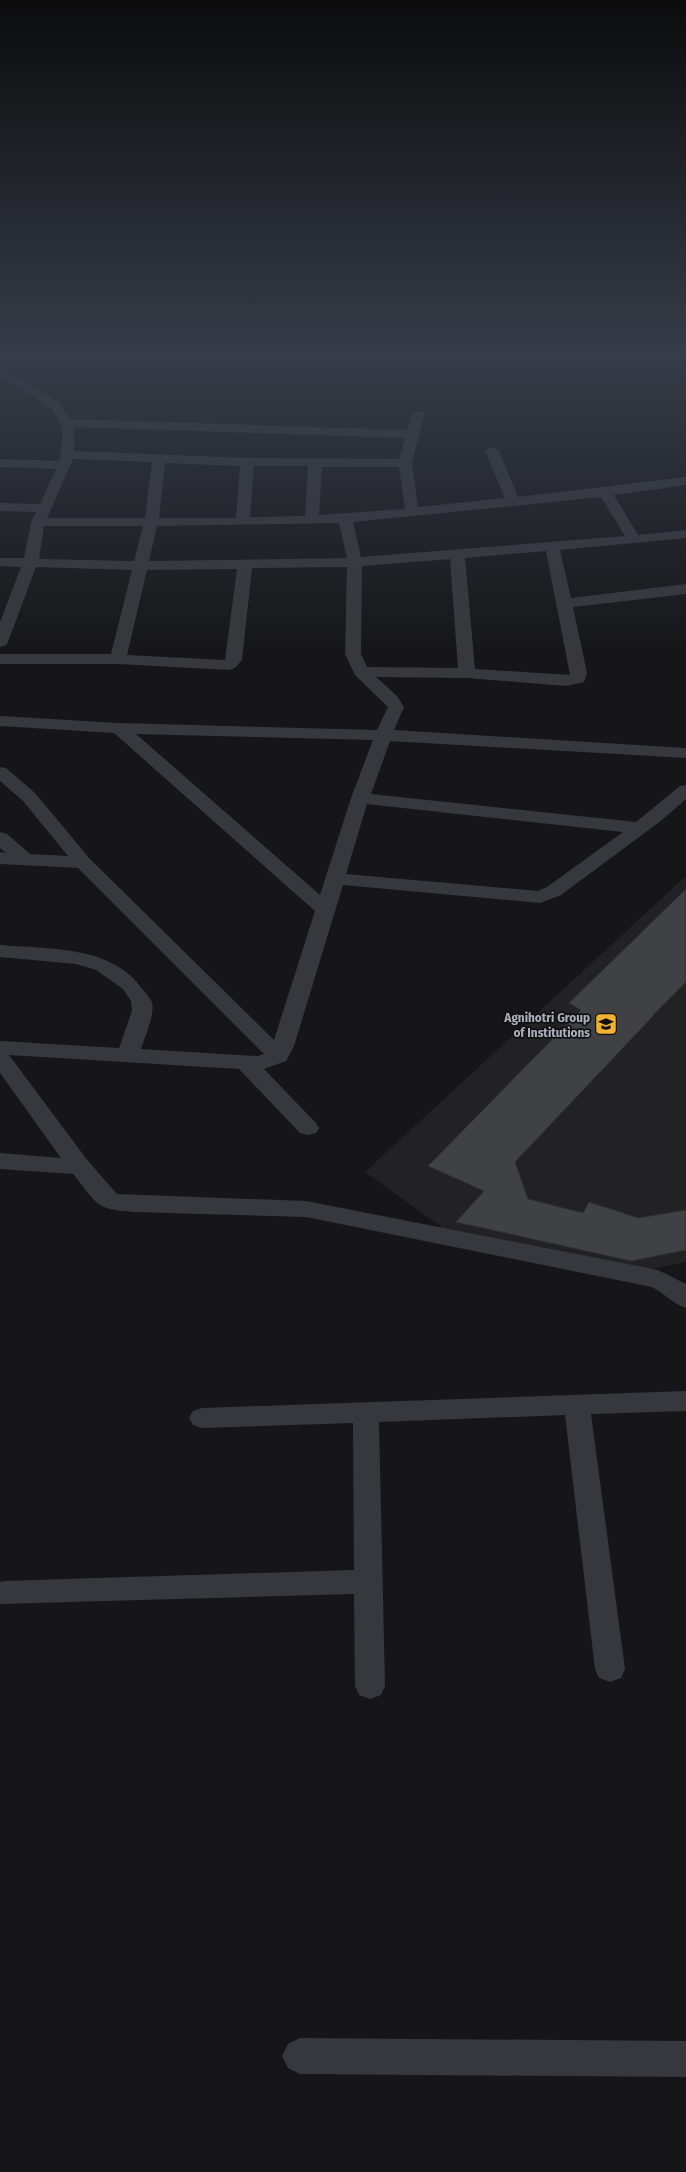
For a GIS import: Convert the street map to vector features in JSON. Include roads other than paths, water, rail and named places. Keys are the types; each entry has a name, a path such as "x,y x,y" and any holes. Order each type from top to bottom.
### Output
{"street":[{"path":"0,642 6,609 31,561 38,522 66,460 66,451"},
{"path":"409,451 406,463 412,511"},
{"path":"493,451 513,501"},
{"path":"0,463 66,460 159,460 406,463"},
{"path":"118,659 151,523 159,460"},
{"path":"243,522 247,462"},
{"path":"312,521 315,462"},
{"path":"38,522 151,523 312,521 345,519 605,492 686,480"},
{"path":"605,492 634,540"},
{"path":"0,507 44,508"},
{"path":"0,1048 246,1063 268,1062 278,1056 283,1046 360,798 382,735 396,708 391,700 361,672 352,649 355,562 345,519"},
{"path":"0,562 31,561 141,566 355,562 552,547 686,534"},
{"path":"361,672 467,673 567,681 578,679 579,673 552,547"},
{"path":"457,554 467,673"},
{"path":"0,659 118,659 222,666 232,664 245,564"},
{"path":"564,603 684,593"},
{"path":"0,721 119,728 382,735 686,753"},
{"path":"119,728 325,909"},
{"path":"0,772 29,797 78,863 278,1056"},
{"path":"334,880 540,897 554,891 639,828 686,790"},
{"path":"360,798 639,828"},
{"path":"0,838 29,860"},
{"path":"0,858 78,863"},
{"path":"0,950 78,958 103,966 130,985 141,1001 142,1011 128,1055"},
{"path":"0,1058 80,1167 111,1201 120,1203 306,1209 658,1279 674,1287 686,1299"},
{"path":"246,1063 308,1128"},
{"path":"0,1161 80,1167"},
{"path":"202,1418 686,1401"},
{"path":"577,1405 610,1669"},
{"path":"366,1412 370,1686"},
{"path":"4,1593 368,1582"},
{"path":"300,2056 686,2059"}],"place":[{"name":"Agnihotri Group of Institutions","path":"606,1024"}]}
